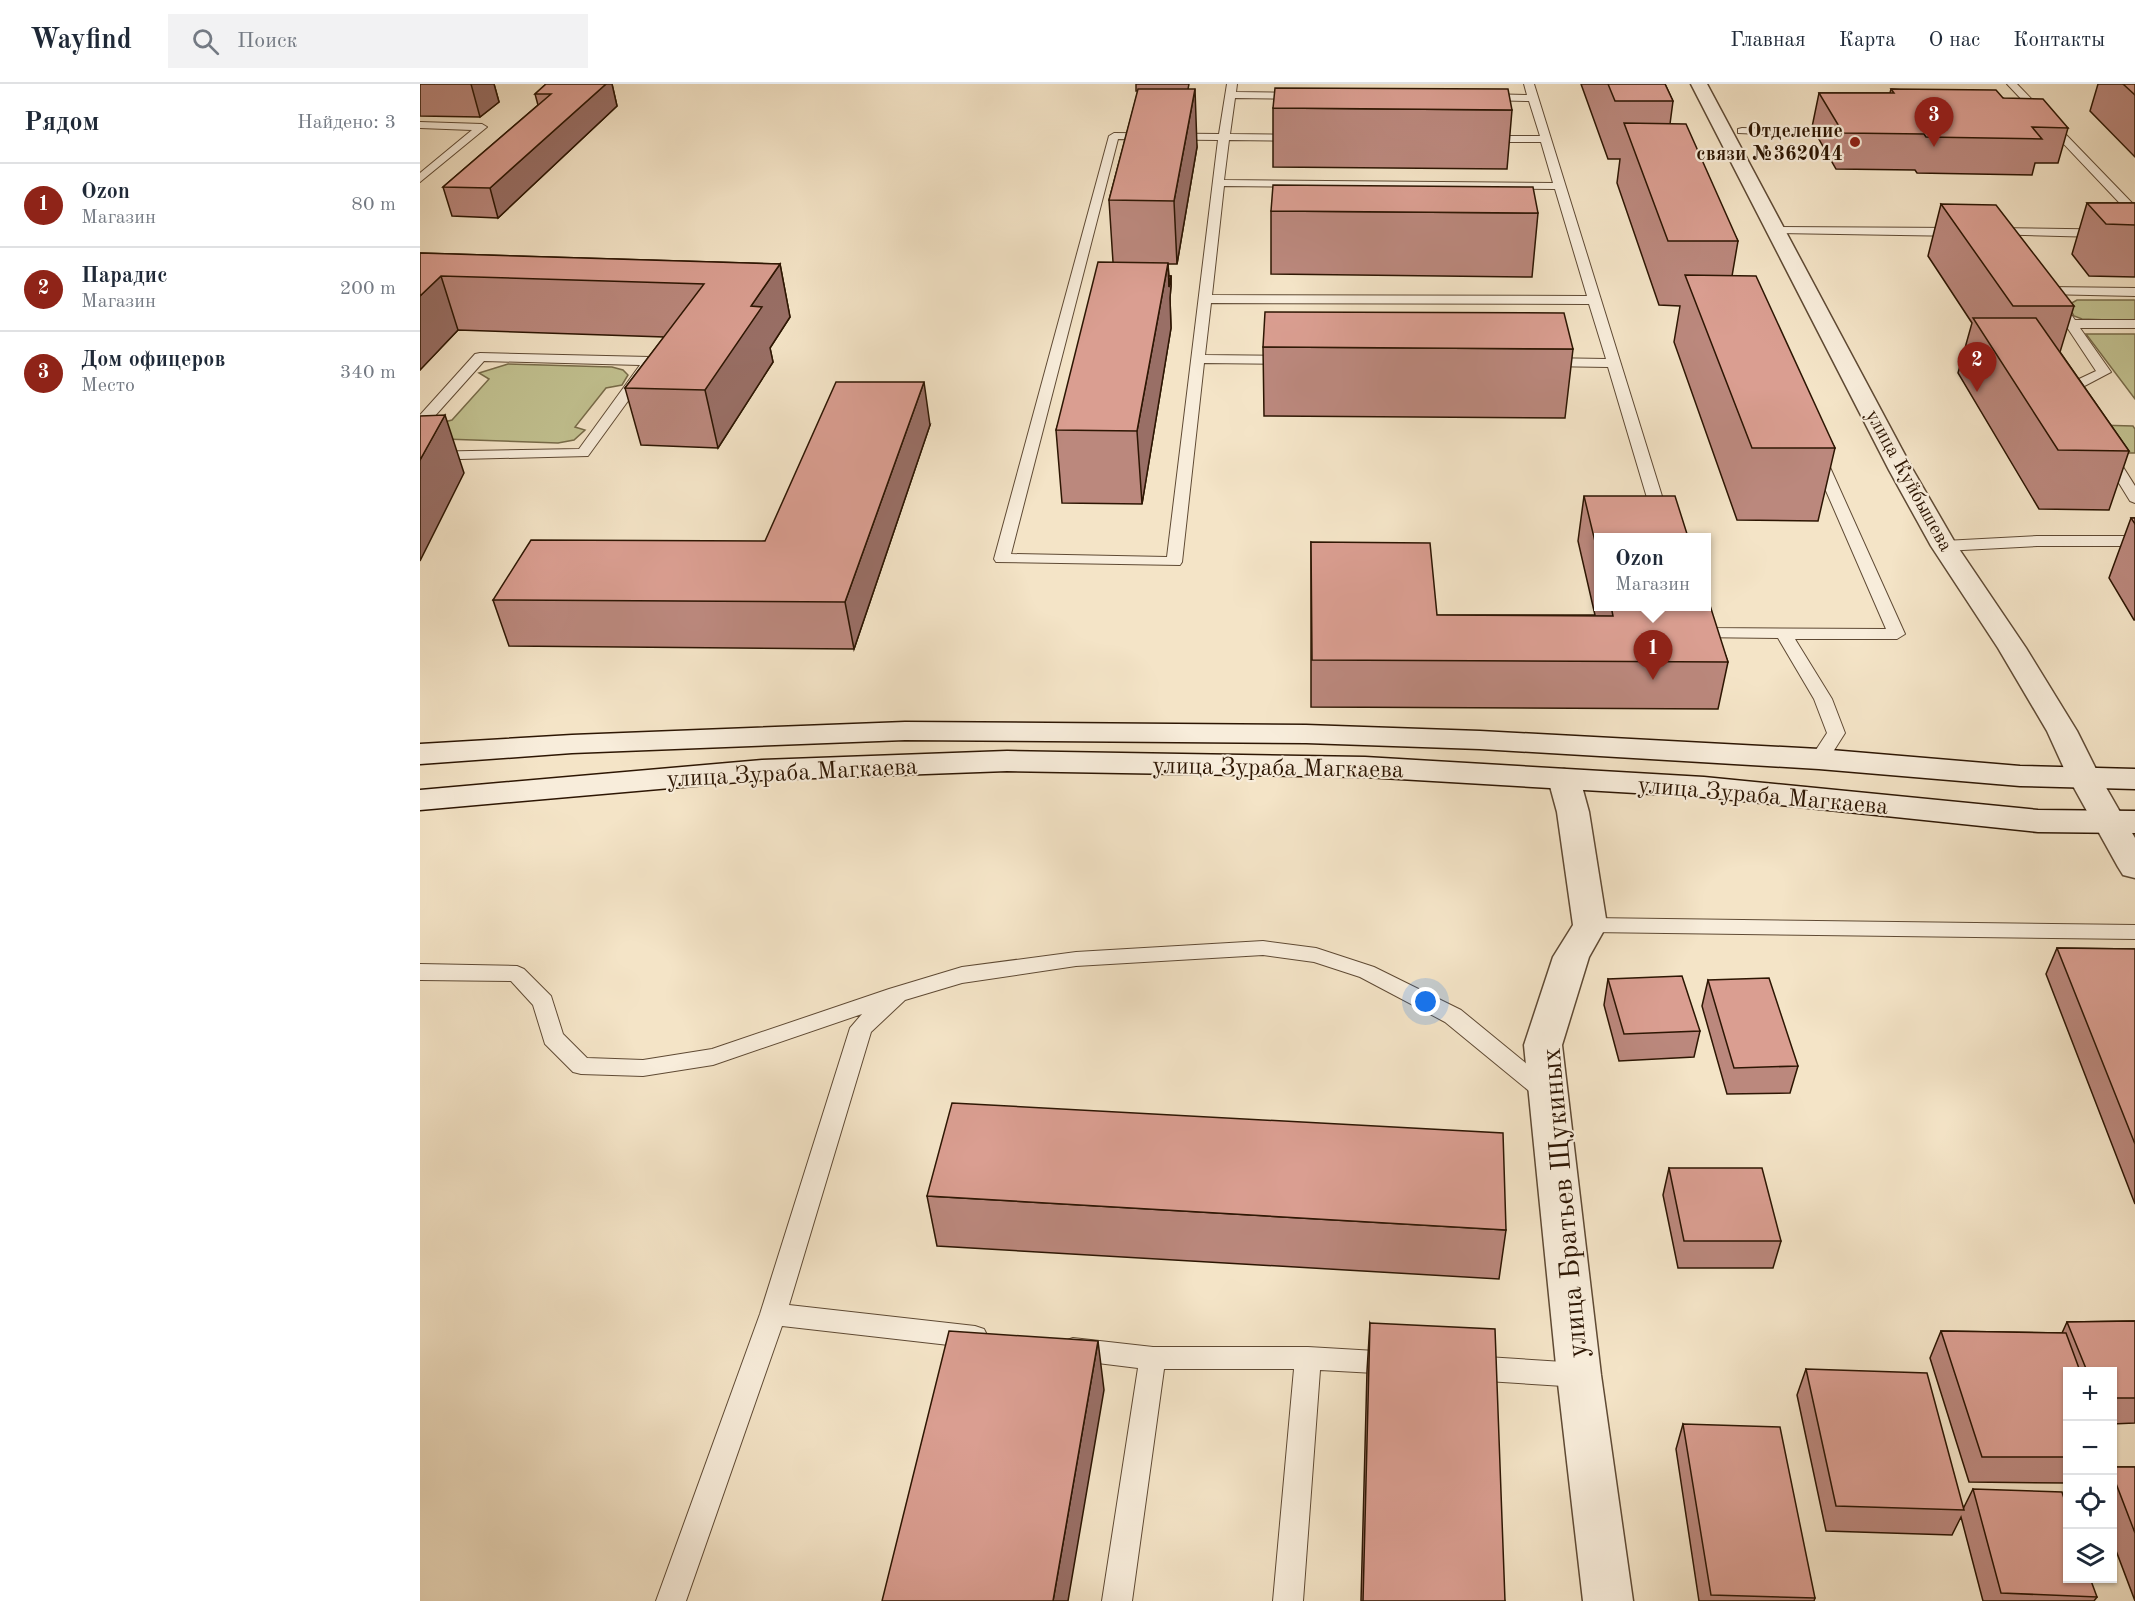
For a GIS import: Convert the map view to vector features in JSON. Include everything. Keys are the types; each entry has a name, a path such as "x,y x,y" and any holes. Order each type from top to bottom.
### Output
{"main road":[{"name":"улица Куйбышева","path":"1699,84 1778,231 1901,470 1944,546 2013,648 2062,731 2084,777 2121,822 2135,867"},
{"name":"улица Зураба Магкаева","path":"420,754 572,744 917,731 1306,734 1480,740 1819,759 2020,776 2135,779"},
{"name":"улица Зураба Магкаева","path":"420,800 762,770 1007,761 1365,767 1704,787 2038,820 2121,822"},
{"path":"1564,779 1573,812 1590,925"},
{"name":"улица Братьев Щукиных","path":"1590,925 1571,957 1543,1045 1579,1375 1608,1601"}],"lane":[{"path":"1529,84 1666,533"},
{"path":"2012,84 2135,213"},
{"path":"1308,96 1231,90 1224,137 1218,183 1174,562 1002,559 1114,136 1224,137 1314,138"},
{"path":"1476,97 1533,98"},
{"path":"420,125 482,127 420,179"},
{"path":"1742,131 1815,133"},
{"path":"1474,139 1545,139"},
{"path":"1218,183 1560,186"},
{"path":"1778,231 2135,234"},
{"path":"2009,232 2020,249"},
{"path":"2079,409 2067,390 2104,372 2046,287 2135,292"},
{"path":"1205,299 1595,300"},
{"path":"2071,324 2135,324"},
{"path":"420,424 480,357 650,361 583,453 420,456"},
{"path":"1197,359 1308,360"},
{"path":"1532,362 1615,363"},
{"path":"1692,611 1699,633 1897,634 1809,438"},
{"path":"2098,439 2135,498"},
{"path":"1944,546 2037,541 2135,541"},
{"path":"1783,633 1824,699 1836,734 1819,759"},
{"path":"1590,925 2135,932"},
{"path":"420,972 518,974 543,1002 553,1038 581,1066 643,1068 713,1057 897,994 962,975 1076,959 1263,948 1316,955 1368,972 1453,1016 1549,1095"},
{"path":"671,1601 773,1314 861,1029 897,994"},
{"path":"773,1314 999,1340"},
{"path":"1046,1346 1153,1358 1308,1358 1414,1365"},
{"path":"1117,1601 1153,1358"},
{"path":"1288,1601 1308,1358"},
{"path":"1449,1367 1579,1375"}],"green space":[{"path":"2077,300 2135,300 2135,321 2082,319 2074,316 2068,305"},
{"path":"2086,334 2135,334 2135,399"},
{"path":"508,364 612,367 623,370 628,375 622,385 606,388 575,427 585,430 574,440 558,443 444,439 433,425 452,420 489,379 479,373"},
{"path":"2096,425 2133,426 2135,453 2114,453"}],"building":[{"path":"546,84 606,84 490,188 443,187 551,94 535,94"},
{"path":"1608,84 1665,84 1673,101 1615,101"},
{"path":"2123,84 2135,84 2135,95"},
{"path":"1275,88 1508,89 1512,110 1273,108"},
{"path":"1138,89 1195,89 1174,201 1109,200"},
{"path":"1891,89 1996,90 2003,98 2043,99 2068,128 2032,127 2042,139 1843,133 1819,93 1894,93"},
{"path":"1624,123 1686,124 1738,241 1668,241"},
{"path":"1273,185 1533,187 1538,213 1271,211"},
{"path":"2087,203 2135,203 2135,225 2106,224"},
{"path":"1941,204 1996,205 2074,306 2013,306"},
{"path":"420,253 780,264 751,306 762,307 705,390 625,388 704,284 441,276 420,296"},
{"path":"1098,262 1168,263 1137,431 1056,430"},
{"path":"1685,275 1756,276 1835,448 1752,448"},
{"path":"1265,312 1564,313 1573,349 1263,347"},
{"path":"1973,318 2036,318 2129,451 2058,450"},
{"path":"836,382 924,382 845,602 493,600 531,540 765,541"},
{"path":"445,415 420,460 420,416"},
{"path":"1584,496 1675,496 1687,533 1594,533 1594,537"},
{"path":"1311,542 1430,543 1437,615 1613,616 1612,611 1711,611 1711,609 1728,662 1312,660"},
{"path":"2057,948 2135,949 2135,1144"},
{"path":"1682,976 1700,1031 1624,1034 1608,979"},
{"path":"1769,978 1798,1066 1734,1068 1708,980"},
{"path":"952,1103 1503,1133 1506,1230 927,1196"},
{"path":"1669,1168 1762,1168 1781,1241 1684,1241"},
{"path":"2135,1321 2135,1398 2117,1398 2117,1367 2085,1367 2067,1322"},
{"path":"1370,1323 1495,1329 1505,1601 1363,1601"},
{"path":"949,1331 1098,1341 1053,1601 882,1601"},
{"path":"1941,1331 2066,1333 2079,1367 2063,1367 2063,1457 1982,1457"},
{"path":"1806,1369 1927,1373 1964,1510 1836,1506"},
{"path":"1683,1424 1780,1427 1815,1598 1711,1595"},
{"path":"2117,1467 2135,1467 2135,1533 2117,1486"},
{"path":"1973,1489 2062,1492 2063,1583 2092,1583 2097,1597 2001,1593"}],"place":[{"name":"Отделение связи №362044","path":"1855,142"},
{"name":"Дом офицеров","path":"1934,147"},
{"name":"Парадис","path":"1977,392"},
{"name":"Ozon","path":"1653,680"}]}
